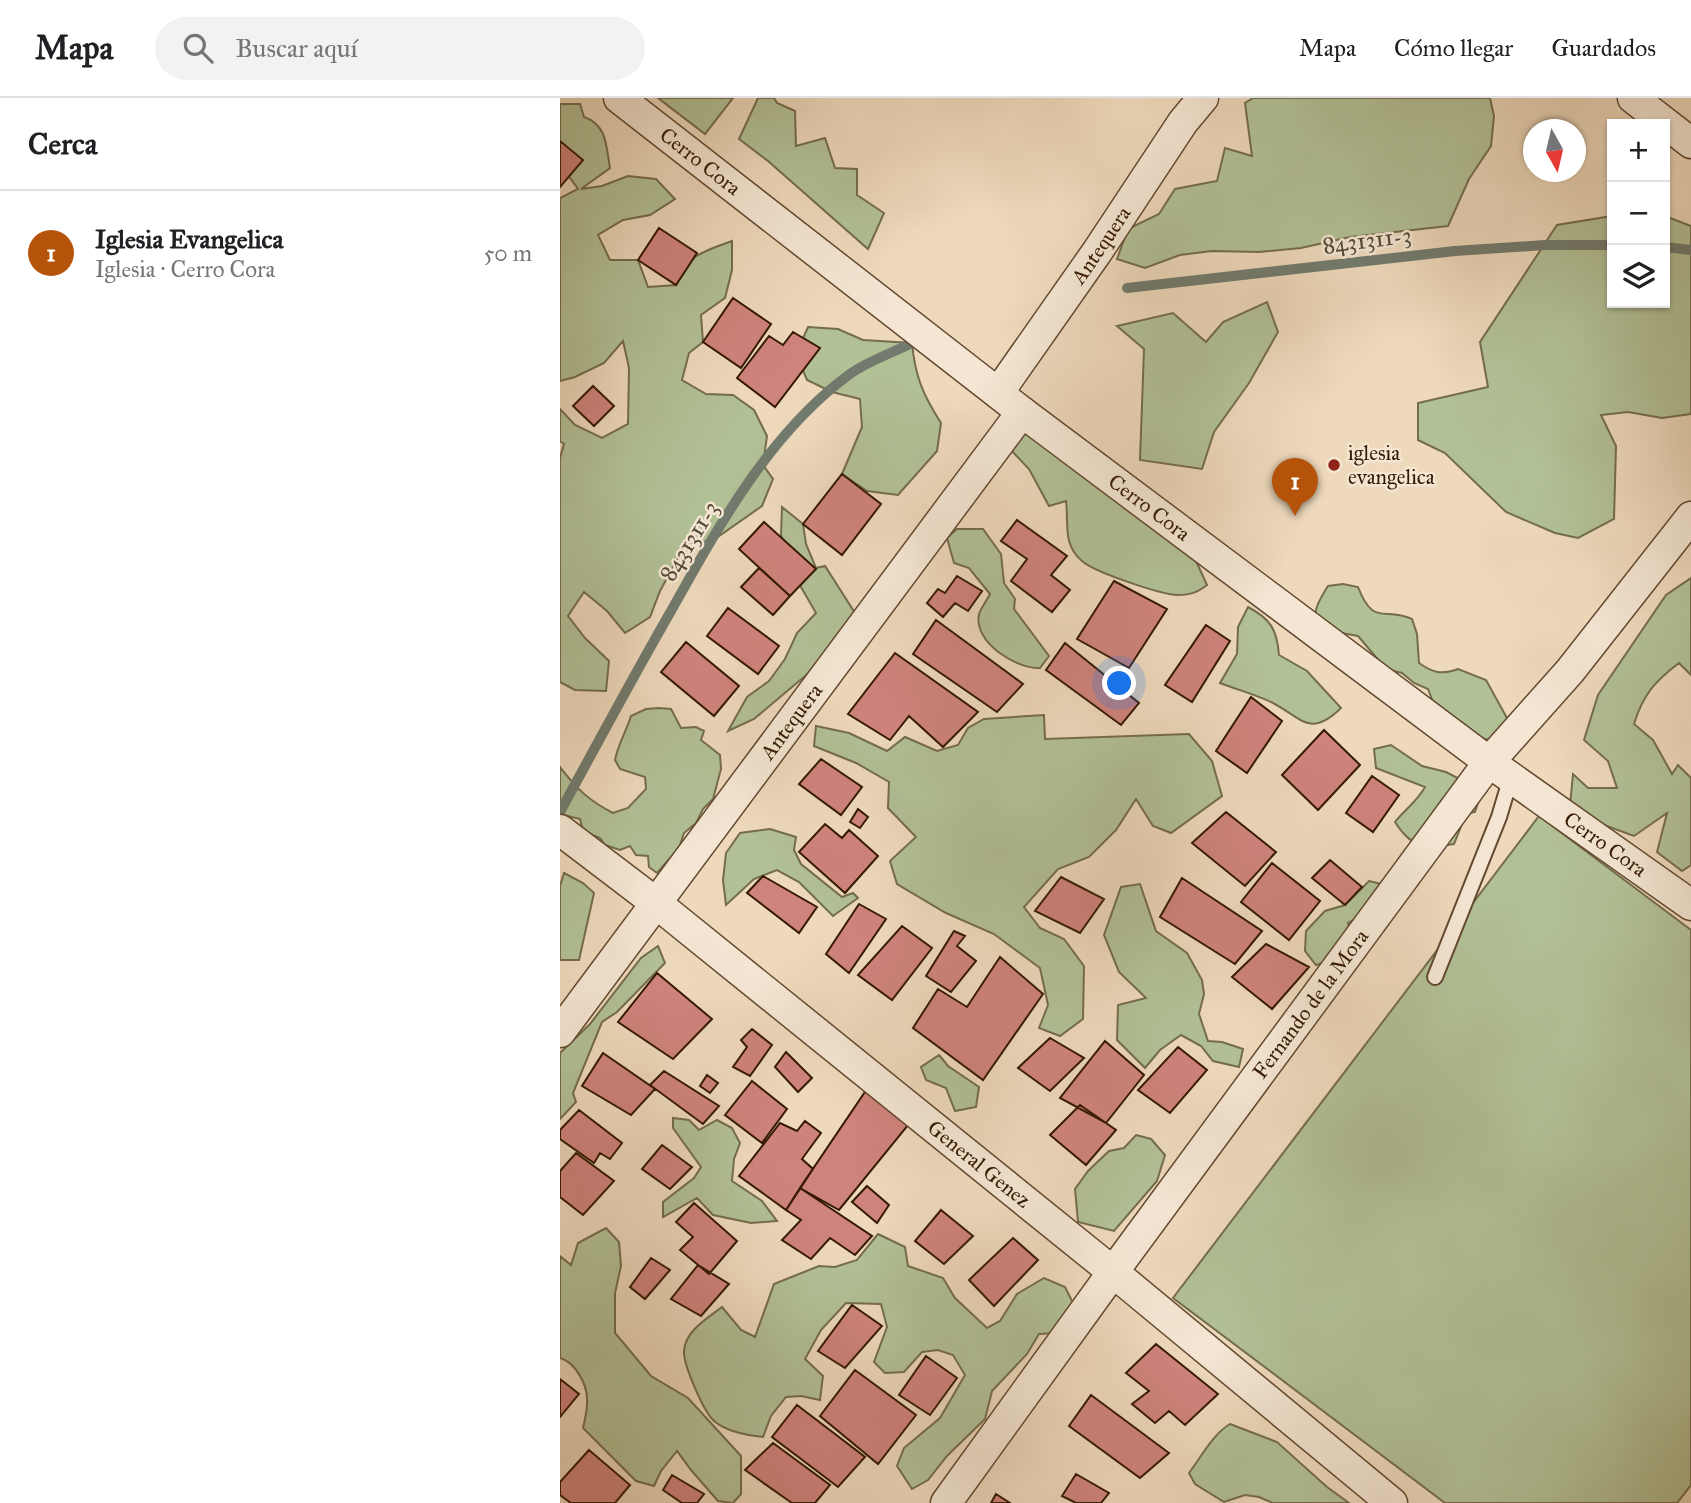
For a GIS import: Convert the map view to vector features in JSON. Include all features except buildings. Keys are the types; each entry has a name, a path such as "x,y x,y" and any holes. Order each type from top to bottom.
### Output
{"street":[{"name":"Cerro Cora","path":"620,98 1022,412 1500,769 1691,905"},
{"name":"Antequera","path":"998,393 1097,252 1177,130 1203,98"},
{"path":"1633,98 1691,143"},
{"name":"Antequera","path":"560,1032 1022,412"},
{"name":"Fernando de la Mora","path":"946,1503 1113,1272 1500,769 1570,671 1691,517"},
{"name":"General Genez","path":"560,830 656,903 1113,1272 1392,1503"}],"lane":[{"path":"1435,977 1499,817 1500,769"}],"green space":[{"path":"658,98 733,98 705,134"},
{"path":"758,98 774,98 777,103 795,111 796,146 825,138 835,168 857,169 857,195 884,213 868,249 739,139"},
{"path":"1253,98 1490,98 1494,116 1491,146 1469,179 1448,226 1350,237 1301,248 1259,252 1212,251 1180,255 1145,268 1117,259 1128,229 1159,214 1175,189 1217,181 1225,148 1252,156 1245,103"},
{"path":"560,104 580,104 584,117 602,131 606,145 610,168 581,189 602,186 628,176 656,179 675,199 650,215 623,220 598,235 610,260 638,260 648,287 676,285 679,275 690,261 705,251 732,241 732,270 725,298 701,315 703,342 689,353 682,380 706,394 733,395 754,410 767,436 763,465 773,479 762,506 712,541 686,543 660,591 650,617 625,633 607,611 584,592 568,616 585,638 609,661 606,691 575,690 560,682 560,458 564,444 560,441 560,409 575,425 602,438 628,424 629,368 623,341 604,363 560,381 560,198 578,189 560,164"},
{"path":"1607,217 1607,308 1670,308 1670,218 1691,226 1691,414 1662,418 1628,412 1601,415 1616,446 1614,519 1578,538 1555,533 1506,512 1445,453 1418,440 1418,403 1488,387 1480,342 1557,225"},
{"path":"1267,302 1278,332 1249,383 1214,432 1202,469 1140,460 1144,349 1117,326 1173,313 1206,342 1223,322"},
{"path":"808,327 838,329 863,340 912,343 921,385 941,423 937,451 898,495 867,491 842,474 862,427 860,399 832,392 807,380 796,354"},
{"path":"1025,429 1196,561 1207,585 1191,594 1170,594 1113,577 1082,561 1071,548 1066,501 1049,506 1029,469 1009,448"},
{"path":"782,507 803,524 806,544 816,568 825,566 855,613 824,660 754,719 728,731 747,697 769,681 785,659 797,633 816,613 801,587 781,535"},
{"path":"957,529 983,529 1001,554 1004,583 1015,599 1014,609 1049,656 1040,668 1009,659 983,635 979,614 990,594 969,568 954,563 947,538"},
{"path":"1691,578 1691,675 1679,663 1670,670 1646,697 1634,724 1653,740 1672,774 1678,765 1691,778 1691,865 1682,871 1657,852 1667,813 1634,836 1596,822 1569,816 1573,774 1588,788 1617,788 1608,761 1584,740 1598,695 1666,595"},
{"path":"1343,584 1358,587 1364,600 1375,612 1412,619 1417,634 1419,663 1433,671 1447,672 1458,669 1486,680 1507,718 1508,733 1495,741 1480,738 1433,702 1428,689 1414,683 1402,673 1386,669 1358,636 1342,633 1327,635 1314,626 1318,605 1328,586"},
{"path":"1248,607 1271,626 1277,639 1279,655 1307,671 1341,708 1322,722 1307,723 1267,700 1220,683 1237,654 1238,627"},
{"path":"646,709 671,709 681,728 696,727 704,731 701,740 720,755 721,769 713,799 703,809 696,823 684,833 679,848 657,873 649,867 648,856 636,855 630,846 620,850 605,845 600,838 583,831 580,819 560,814 560,767 583,793 604,808 613,813 628,808 646,789 645,777 620,769 615,760 618,749 631,716"},
{"path":"1044,715 1045,739 1189,734 1212,761 1222,796 1171,833 1153,826 1136,799 1116,830 1089,857 1058,869 1024,907 1040,928 1064,939 1084,966 1083,1019 1060,1036 1039,1028 1048,1005 1040,968 994,934 946,913 897,884 890,861 916,837 888,808 889,782 856,763 814,746 816,726 849,733 887,751 905,737 937,751 958,745 968,728 984,719"},
{"path":"1391,745 1422,766 1446,772 1473,786 1479,800 1475,812 1466,814 1454,844 1420,845 1407,838 1395,822 1425,787 1376,768 1374,749"},
{"path":"1539,816 1691,930 1691,1485 1677,1503 1445,1503 1173,1298"},
{"path":"770,829 796,837 794,850 801,864 842,897 853,893 858,898 833,916 799,882 777,870 754,879 726,905 723,880 726,853 740,833"},
{"path":"564,873 583,883 594,893 579,960 560,960 560,886"},
{"path":"1369,881 1382,884 1355,919 1348,923 1354,949 1336,960 1316,965 1305,951 1306,931 1325,911 1345,905"},
{"path":"1140,884 1156,931 1187,953 1202,980 1204,994 1199,1014 1208,1041 1222,1042 1243,1049 1239,1067 1213,1061 1201,1046 1181,1035 1160,1050 1145,1068 1117,1040 1118,1005 1146,998 1119,972 1104,935 1121,887"},
{"path":"658,946 665,963 617,1012 602,1022 573,1093 576,1102 560,1119 560,1053 590,1024 641,958"},
{"path":"939,1055 948,1066 979,1087 976,1107 955,1111 946,1088 926,1080 921,1067"},
{"path":"673,1118 689,1120 699,1130 717,1120 732,1128 740,1143 734,1159 732,1181 762,1201 777,1221 751,1223 713,1215 697,1198 663,1217 663,1202 694,1178 701,1167 673,1128"},
{"path":"1136,1135 1151,1139 1165,1155 1157,1181 1114,1231 1078,1222 1075,1189 1088,1171 1109,1151 1124,1148"},
{"path":"606,1228 619,1242 621,1266 615,1293 615,1333 651,1376 688,1398 741,1456 741,1494 733,1503 718,1501 677,1451 661,1471 654,1486 636,1481 583,1428 587,1406 585,1387 571,1364 560,1358 560,1256 571,1265 578,1243"},
{"path":"878,1234 905,1247 908,1266 943,1278 955,1298 987,1328 1000,1321 1017,1294 1044,1278 1065,1287 1073,1303 1057,1333 1039,1334 1027,1354 992,1391 985,1419 947,1456 928,1480 912,1489 897,1466 904,1448 940,1418 965,1375 953,1355 938,1350 922,1352 904,1372 885,1373 874,1362 887,1327 881,1304 846,1303 821,1330 805,1359 823,1376 820,1400 801,1396 786,1397 771,1416 763,1437 730,1430 713,1420 690,1376 684,1351 693,1331 722,1307 741,1330 755,1337 774,1284 819,1266 835,1267 857,1260"},
{"path":"1230,1424 1277,1442 1349,1503 1273,1503 1245,1495 1224,1502 1195,1484 1189,1473 1213,1440"}],"waterway":[{"name":"8431311-3","path":"1127,288 1455,251 1545,245 1607,245"},
{"name":"8431311-3","path":"1670,248 1691,250"},
{"name":"8431311-3","path":"560,812 727,514 771,452 821,397 850,374 912,343"}],"place":[{"name":"iglesia evangelica","path":"1334,465"},
{"name":"Iglesia Evangelica","path":"1295,516"}]}
